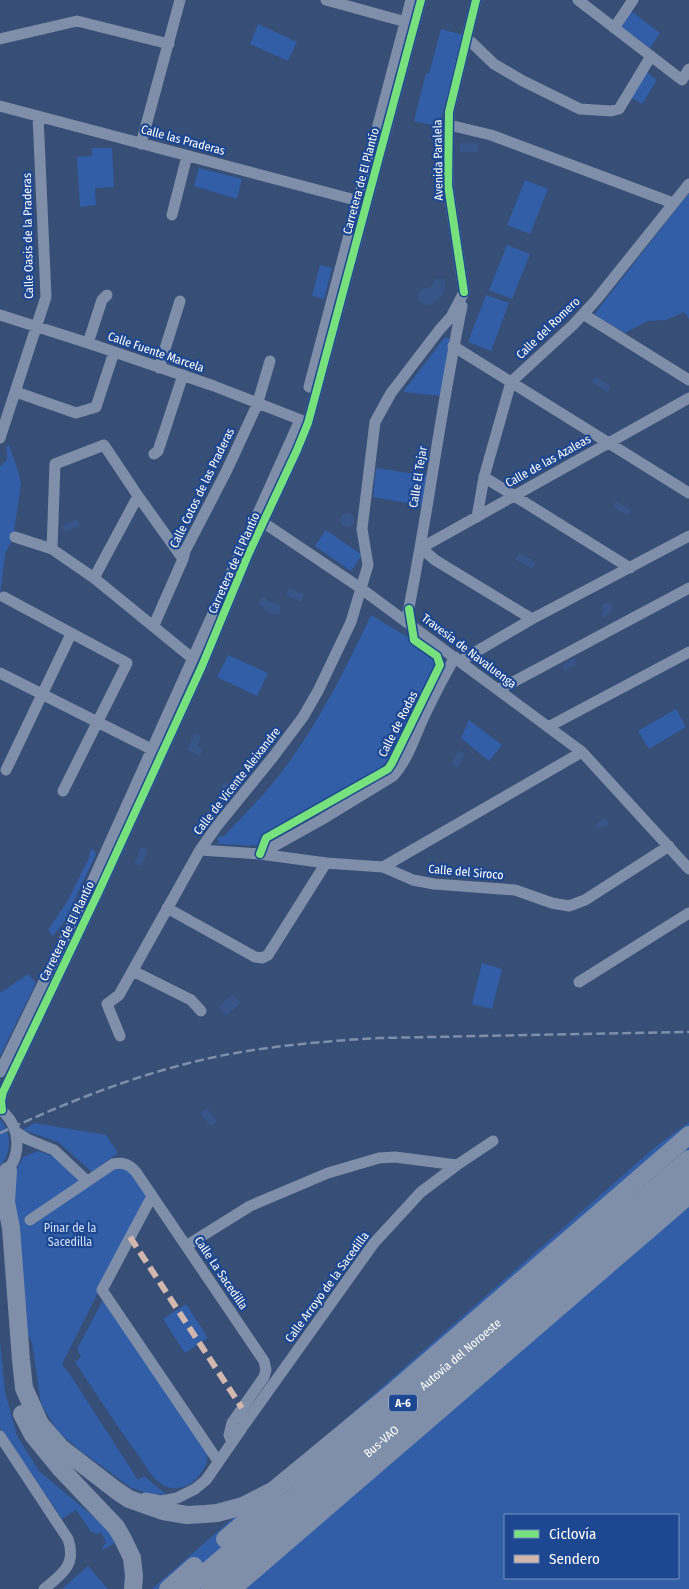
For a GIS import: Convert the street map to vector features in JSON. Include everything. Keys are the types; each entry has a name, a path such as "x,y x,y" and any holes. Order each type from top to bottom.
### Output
{"highway":[{"path":"475,1322 571,1236 689,1135"},
{"path":"8,1168 6,1202 11,1228 24,1388 40,1424 51,1438 73,1458 129,1499 163,1511 196,1515 228,1510 255,1501 274,1490 689,1145"},
{"name":"Autovía del Noroeste","path":"186,1589 689,1159"},
{"name":"Bus-VAO","path":"210,1589 689,1177"},
{"name":"A-6","path":"232,1589 689,1195"},
{"path":"0,1216 3,1228 14,1391 33,1435 60,1468 116,1527 124,1539 132,1558 133,1589"},
{"path":"168,1589 323,1456 388,1396"}],"street":[{"path":"141,144 180,0"},
{"path":"326,0 406,22"},
{"name":"Carretera de El Plantío","path":"0,1072 88,888 300,420 412,0"},
{"name":"Carretera de El Plantío","path":"1,1110 3,1092 111,865 202,666 248,555 308,423 421,0"},
{"name":"Avenida Paralela","path":"464,292 448,185 448,125 449,112 476,0"},
{"path":"578,0 682,80 689,69"},
{"path":"614,28 633,0"},
{"path":"0,39 77,21 169,44"},
{"path":"467,38 494,64 523,82 580,108 611,111 619,109 651,56"},
{"name":"Calle las Praderas","path":"0,106 359,201"},
{"name":"Calle Oasis de la Praderas","path":"0,438 46,297 38,116"},
{"path":"448,125 491,135 673,203"},
{"path":"172,215 187,156"},
{"name":"Calle del Romero","path":"511,382 596,300 689,184"},
{"path":"360,589 368,565 362,529 375,422 391,394 440,329 452,317 464,292"},
{"name":"Calle El Tejar","path":"406,622 421,548 454,342 464,292"},
{"path":"88,343 102,300 107,295"},
{"path":"160,368 180,301"},
{"path":"583,314 689,380"},
{"name":"Calle Fuente Marcela","path":"0,315 183,375 300,420"},
{"path":"440,329 449,330 454,342 511,382 689,493"},
{"path":"16,392 76,414 96,407 114,352"},
{"name":"Calle Cotos de las Praderas","path":"154,625 185,551 226,472 258,403 270,361"},
{"path":"154,454 158,450 183,375"},
{"path":"477,517 484,477 511,382"},
{"name":"Calle de las Azaleas","path":"421,548 689,398"},
{"path":"52,549 55,464 104,445 183,559"},
{"path":"484,477 630,568"},
{"path":"94,578 138,496"},
{"name":"Travesía de Navaluenga","path":"264,523 406,622 582,752 689,869"},
{"path":"457,659 689,536"},
{"path":"15,537 52,549 94,578 154,625 192,658"},
{"path":"421,548 435,560 532,619"},
{"path":"498,690 689,588"},
{"name":"Calle de Vicente Aleixandre","path":"120,1036 107,1004 119,995 200,850 303,716 318,691 351,622 360,589"},
{"path":"4,597 127,663 63,791"},
{"path":"6,770 71,634"},
{"path":"548,727 689,652"},
{"name":"Calle de Rodas","path":"260,854 321,820 393,776 405,759 428,707 457,659"},
{"path":"0,673 151,749"},
{"name":"Calle del Siroco","path":"383,867 582,752"},
{"name":"Calle del Siroco","path":"383,867 406,877 434,884 515,890 552,903 569,906 585,900 669,846"},
{"path":"200,850 260,854 326,863 383,867"},
{"path":"167,908 255,957 262,958 268,955 326,863"},
{"path":"579,982 689,912"},
{"path":"133,970 191,1000 201,1010"},
{"path":"1,1110 11,1120 16,1132 17,1144 8,1168"},
{"path":"16,1132 28,1140 54,1150 87,1181"},
{"name":"Calle Arroyo de la Sacedilla","path":"104,1482 146,1499 161,1500 177,1498 195,1489 206,1480 374,1243 421,1192 493,1141"},
{"path":"8,1168 28,1149 41,1145"},
{"path":"186,1246 250,1206 328,1173 379,1158 395,1157 457,1165"},
{"name":"Calle La Sacedilla","path":"30,1220 113,1164 125,1163 136,1172 264,1361 266,1370 264,1378 232,1423 230,1435 232,1442"},
{"path":"152,1196 102,1290 218,1461"},
{"path":"0,1436 68,1539 72,1549 72,1557 68,1566 44,1589"}],"green space":[{"path":"631,11 660,33 650,48 622,27"},
{"path":"258,24 297,42 288,61 250,44"},
{"path":"441,29 463,35 439,127 414,121 426,73 429,74"},
{"path":"645,71 657,80 642,104 630,97"},
{"path":"92,148 112,148 114,187 95,188 96,205 80,207 77,157 92,156"},
{"path":"199,168 242,179 237,199 194,186"},
{"path":"525,180 548,189 530,234 507,225"},
{"path":"689,193 689,319 684,312 666,320 648,321 625,333 596,316 595,313"},
{"path":"507,245 530,254 512,299 489,290"},
{"path":"320,265 332,268 324,299 312,296"},
{"path":"486,295 509,303 491,351 468,342"},
{"path":"445,337 450,339 441,396 403,392"},
{"path":"9,445 21,484 13,538 5,554 0,596 0,466 6,460 6,447"},
{"path":"376,468 428,476 424,506 373,497"},
{"path":"326,530 362,555 351,571 315,546"},
{"path":"371,615 434,653 439,669 398,747 380,769 263,838 260,846 219,844 217,837 224,836 260,798 307,736 341,677"},
{"path":"228,655 268,673 257,696 217,677"},
{"path":"676,709 686,727 649,749 638,731"},
{"path":"469,720 502,745 489,761 461,738"},
{"path":"92,848 96,854 64,922 53,936 48,930 67,902 90,856"},
{"path":"482,963 502,969 492,1009 472,1004"},
{"path":"28,974 36,983 0,1056 0,993"},
{"path":"0,1119 7,1130 9,1143 7,1155 0,1166"},
{"path":"689,1122 689,1589 152,1589 654,1148"},
{"path":"34,1123 106,1135 118,1153 92,1172 58,1142 23,1130"},
{"name":"Pinar de la Sacedilla","path":"38,1151 53,1156 86,1186 113,1170 124,1168 131,1173 147,1195 62,1364 138,1480 144,1476 167,1495 146,1493 130,1487 58,1432 41,1404 32,1342 26,1332 13,1183 17,1168 23,1157"},
{"path":"104,1300 207,1454 207,1461 203,1470 194,1481 186,1486 181,1488 167,1487 152,1475 75,1362 81,1357 78,1347"},
{"path":"186,1304 208,1338 185,1353 163,1319"},
{"path":"0,1341 5,1392 17,1436 39,1471 107,1528 116,1542 103,1550 102,1547 106,1543 101,1532 92,1533 76,1510 62,1519 0,1427"},
{"path":"88,1566 108,1589 62,1589"}],"shaded area":[{"path":"460,143 478,143 478,152 460,152"},
{"path":"439,278 444,279 445,285 444,291 437,301 428,305 418,299 419,292 422,289 431,287 435,280"},
{"path":"596,377 611,386 607,392 592,382"},
{"path":"616,501 631,510 628,516 613,507"},
{"path":"347,513 352,515 354,520 352,525 347,527 342,525 340,520 342,515"},
{"path":"77,519 80,526 64,532 62,526"},
{"path":"519,553 536,562 532,569 515,559"},
{"path":"289,588 304,595 301,602 286,595"},
{"path":"265,597 269,602 279,604 281,609 279,614 271,614 259,604 261,598"},
{"path":"603,604 613,605 612,610 604,618 602,607"},
{"path":"574,658 577,664 565,671 562,665"},
{"path":"197,733 201,737 197,746 203,749 200,756 187,750 194,734 196,735"},
{"path":"458,750 465,753 458,768 451,764"},
{"path":"224,782 234,787 222,803 216,800"},
{"path":"604,818 609,821 607,826 602,826 597,830 595,825"},
{"path":"141,847 148,849 142,866 134,864"},
{"path":"233,994 241,1003 226,1016 218,1007"},
{"path":"207,1108 217,1122 210,1126 200,1113"},
{"path":"325,1278 332,1285 320,1302 313,1296"}],"railway":[{"path":"0,1133 56,1108 113,1086 200,1060 267,1048 378,1038 689,1032"}],"marked path":[{"path":"130,1237 242,1408"}],"cycle path":[{"path":"2,1110 3,1092 99,891 202,666 248,555 308,423 421,0"},
{"path":"464,292 448,185 449,112 476,0"},
{"path":"260,854 266,838 388,769 392,763 440,665 437,656 414,640 409,609"}]}
